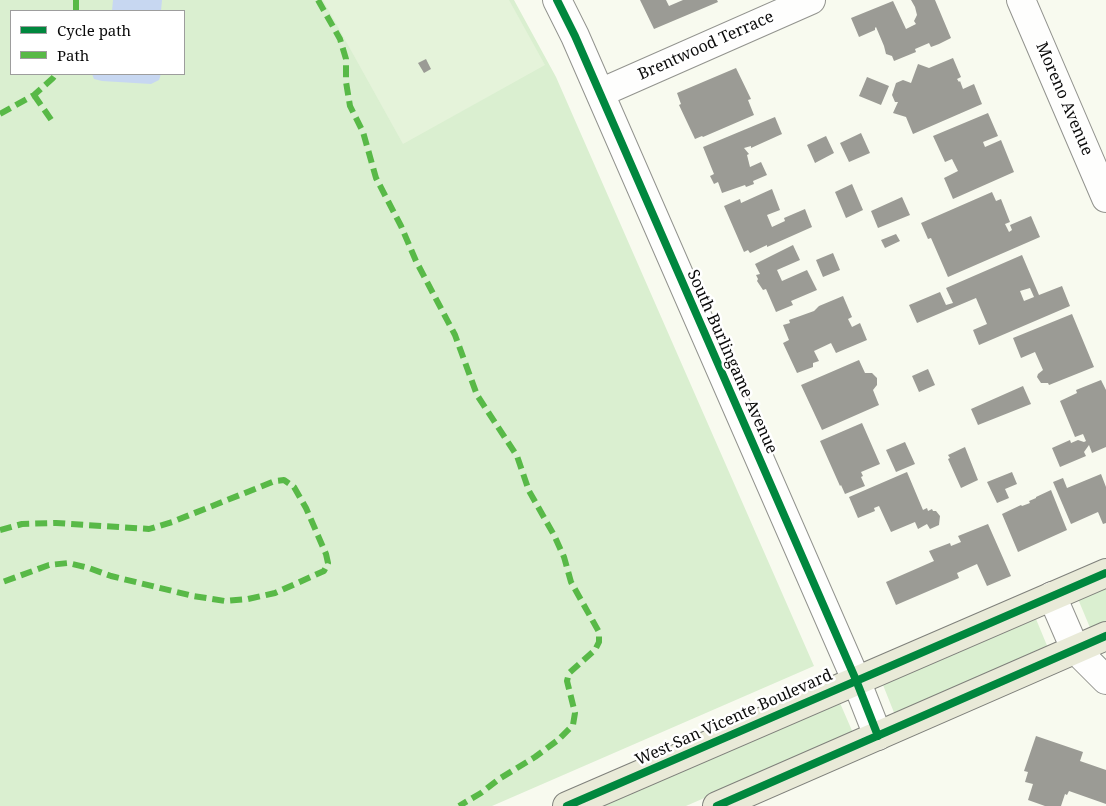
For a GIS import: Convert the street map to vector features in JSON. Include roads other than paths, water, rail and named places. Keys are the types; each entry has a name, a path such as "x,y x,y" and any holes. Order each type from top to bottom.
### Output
{"main road":[{"name":"West San Vicente Boulevard","path":"567,806 1106,573"},
{"path":"717,806 1106,636"}],"street":[{"name":"South Burlingame Avenue","path":"558,0 600,92 856,680 878,736"},
{"name":"Brentwood Terrace","path":"600,92 811,0"},
{"name":"Moreno Avenue","path":"1021,0 1106,198"},
{"path":"1052,596 1075,649 1106,680"}],"water":[{"path":"113,0 162,0 161,10 112,10"},
{"path":"92,75 161,75 159,80 151,84 94,79"}]}
